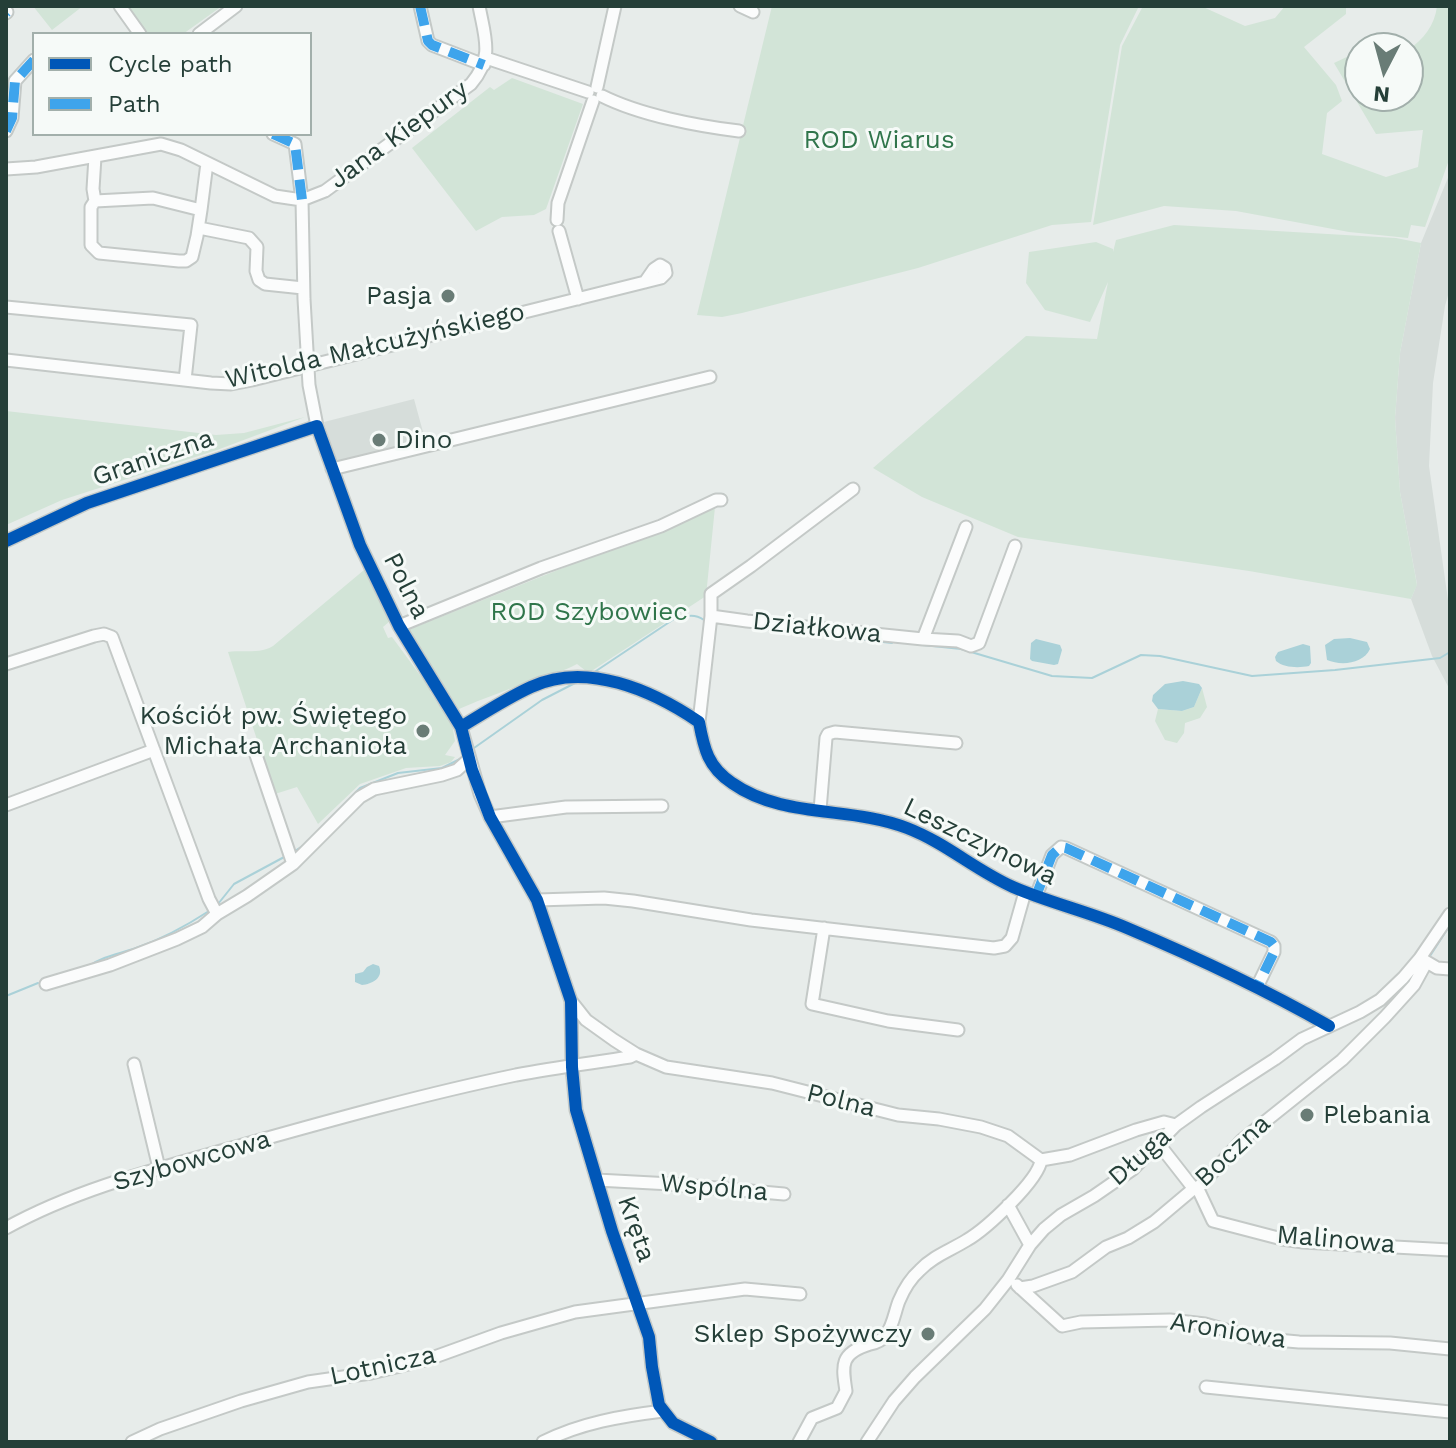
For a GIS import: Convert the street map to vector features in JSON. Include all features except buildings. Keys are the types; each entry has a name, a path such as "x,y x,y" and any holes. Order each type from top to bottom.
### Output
{"street":[{"path":"120,6 139,32"},
{"path":"202,32 236,6"},
{"path":"420,6 428,41 432,45 485,62"},
{"name":"Jana Kiepury","path":"6,169 95,157 162,139 275,196 302,200 325,191 471,84 485,62 485,38 479,6"},
{"path":"578,299 558,225 558,203 595,94 615,6"},
{"path":"740,6 753,12"},
{"path":"6,131 12,118 15,81 32,62"},
{"name":"Jana Kiepury","path":"485,62 670,118 739,131"},
{"path":"277,136 295,144 302,200"},
{"path":"95,157 91,245 99,253 186,261 192,257 199,228 207,163"},
{"path":"95,201 153,198 201,210"},
{"name":"Jana Kiepury","path":"302,200 307,365"},
{"path":"199,228 249,238 257,247 256,271 259,280 265,284 303,288"},
{"name":"Witolda Małcużyńskiego","path":"6,360 231,384 645,282"},
{"path":"6,307 191,325 185,380"},
{"name":"Polna","path":"307,365 317,426 360,545 399,626 461,727 490,817 537,900 571,1001 586,1020 636,1054 666,1067 772,1083 898,1115 981,1127 1008,1136 1041,1160"},
{"path":"332,469 710,377"},
{"name":"Graniczna","path":"6,541 87,503 317,426"},
{"name":"Działkowa","path":"699,722 711,594 853,489"},
{"name":"Polna","path":"399,626 721,500"},
{"path":"923,639 966,527"},
{"name":"Działkowa","path":"709,621 958,641 971,646 979,643 1015,546"},
{"path":"6,664 94,636 104,634 112,637 217,914"},
{"path":"461,727 531,687 560,677 578,675 620,683 684,711 699,722"},
{"name":"Leszczynowa","path":"699,722 712,766 731,783 753,795 777,804 883,820 908,828 933,840 988,876 1124,927 1257,987 1329,1026"},
{"path":"820,810 828,734 835,732 956,743"},
{"path":"6,805 154,750"},
{"path":"256,755 293,864"},
{"path":"46,984 110,965 202,927 293,864 360,797 370,791 457,770 469,759"},
{"path":"490,817 566,807 662,806"},
{"path":"1030,894 1052,855 1061,847 1066,848 1271,942 1274,952 1257,987"},
{"name":"Leszczynowa","path":"537,900 576,898 658,904 751,920 994,948 1005,946 1012,938 1030,894"},
{"name":"Długa","path":"867,1442 894,1401 915,1377 985,1309 1044,1229 1133,1169 1176,1125 1302,1039 1380,1000 1423,960 1450,914"},
{"path":"824,928 812,1004 888,1021 958,1030"},
{"path":"1423,960 1437,968 1450,969"},
{"name":"Boczna","path":"1020,1288 1072,1272 1106,1247 1154,1222 1201,1185 1242,1140 1342,1060 1391,1011 1414,985 1423,960"},
{"name":"Kręta","path":"571,1001 576,1110 612,1231 649,1337 654,1380 663,1411"},
{"path":"572,1067 636,1054"},
{"path":"134,1064 159,1168"},
{"name":"Szybowcowa","path":"6,1228 67,1199 159,1168 509,1077 572,1067"},
{"path":"799,1442 812,1418 837,1408 846,1391 842,1370 846,1358 859,1347 877,1343 885,1337 900,1298 921,1268 969,1239 1008,1205 1040,1169 1041,1160 1070,1155 1164,1122 1176,1125"},
{"name":"Malinowa","path":"1158,1143 1195,1188 1213,1221 1303,1242 1450,1250"},
{"name":"Wspólna","path":"597,1180 784,1194"},
{"path":"1008,1205 1030,1245"},
{"path":"1008,1280 1020,1288"},
{"name":"Aroniowa","path":"1020,1288 1062,1326 1081,1322 1170,1320 1205,1324 1254,1338 1390,1343 1450,1349"},
{"name":"Lotnicza","path":"132,1442 227,1405 308,1382 371,1373 429,1359 501,1333 575,1312 745,1289 800,1294"},
{"path":"1206,1387 1450,1412"},
{"path":"543,1442 566,1430 663,1411 673,1423 711,1442"}],"shaded area":[{"path":"1450,173 1450,288 1433,383 1429,466 1450,604 1450,690 1432,656 1411,599 1417,584 1400,492 1395,418 1400,353 1421,243"},
{"path":"414,399 426,443 335,462 324,422"}],"green space":[{"path":"33,6 83,6 52,30"},
{"path":"127,6 222,6 186,32 145,32"},
{"name":"ROD Wiarus","path":"772,6 1139,6 1120,45 1091,222 1052,225 918,268 742,313 722,317 697,315"},
{"path":"1143,6 1201,6 1245,26 1275,18 1285,6 1346,6 1346,14 1304,47 1336,85 1342,101 1327,113 1322,154 1386,177 1418,167 1423,130 1376,134 1363,112 1424,112 1424,35 1434,19 1437,6 1450,6 1450,157 1425,227 1411,225 1408,238 1349,232 1236,211 1164,206 1093,225 1122,46"},
{"path":"1344,58 1344,80 1334,63"},
{"path":"512,78 583,104 546,209 534,215 502,217 476,231 412,148 490,87 494,90"},
{"path":"1174,225 1396,238 1421,243 1400,353 1395,418 1400,492 1417,585 1411,599 1249,571 1018,537 922,497 873,468 1026,336 1097,339 1108,282 1090,322 1045,310 1026,283 1029,252 1096,242 1113,249 1113,252 1116,240"},
{"path":"6,411 216,435 244,433 305,417 217,450 62,500 6,525"},
{"name":"ROD Szybowiec","path":"715,507 706,596 590,672 577,664 459,709 408,630"},
{"path":"364,570 390,621 383,627 388,638 392,637 452,724 455,741 445,755 455,757 440,766 406,768 360,784 318,824 297,787 275,794 228,652 257,651 273,646"},
{"path":"1202,688 1207,707 1200,718 1185,723 1184,733 1177,743 1165,740 1155,721 1158,709 1182,711 1194,707"}],"water":[{"path":"1350,638 1367,642 1370,649 1367,654 1351,662 1327,660 1325,645 1334,639"},
{"path":"1036,639 1060,645 1062,650 1058,664 1030,659 1031,643"},
{"path":"1303,644 1310,646 1309,666 1292,667 1276,661 1278,652"},
{"path":"1183,681 1199,684 1202,688 1194,707 1182,711 1158,709 1152,701 1153,695 1165,684"},
{"path":"373,964 380,970 376,980 362,985 355,982 355,974"}],"waterway":[{"path":"593,673 674,619 693,616 704,620"},
{"path":"714,622 732,624"},
{"path":"762,628 892,643"},
{"path":"923,645 961,649 1052,676 1092,678 1141,655 1160,656 1252,676 1440,658 1450,652"},
{"path":"474,748 542,700 577,682"},
{"path":"295,851 360,788 398,773 442,768 462,758"},
{"path":"218,904 234,884 286,856"},
{"path":"89,966 164,936 209,911"},
{"path":"1430,956 1450,925"},
{"path":"6,996 38,983"}],"marked path":[{"path":"420,6 428,41 432,45 484,65"},
{"path":"6,131 12,118 15,81 32,62"},
{"path":"277,136 295,144 302,200"},
{"path":"1036,896 1052,855 1061,847 1066,848 1271,942 1274,952 1257,987"}],"cycle path":[{"path":"6,541 87,503 317,426 360,545 399,626 461,727 472,770 490,817 537,900 571,1001 576,1110 612,1231 649,1337 659,1405 673,1423 711,1442"},
{"path":"461,727 522,691 552,680 596,678 640,690 699,722 705,749 717,771 752,794 795,807 885,821 907,828 1013,887 1153,939 1255,986 1329,1026"}],"place":[{"name":"Pasja","path":"448,296"},
{"name":"Dino","path":"379,440"},
{"name":"Kościół pw. Świętego Michała Archanioła","path":"423,731"},
{"name":"Plebania","path":"1307,1115"},
{"name":"Sklep Spożywczy","path":"928,1334"}]}
